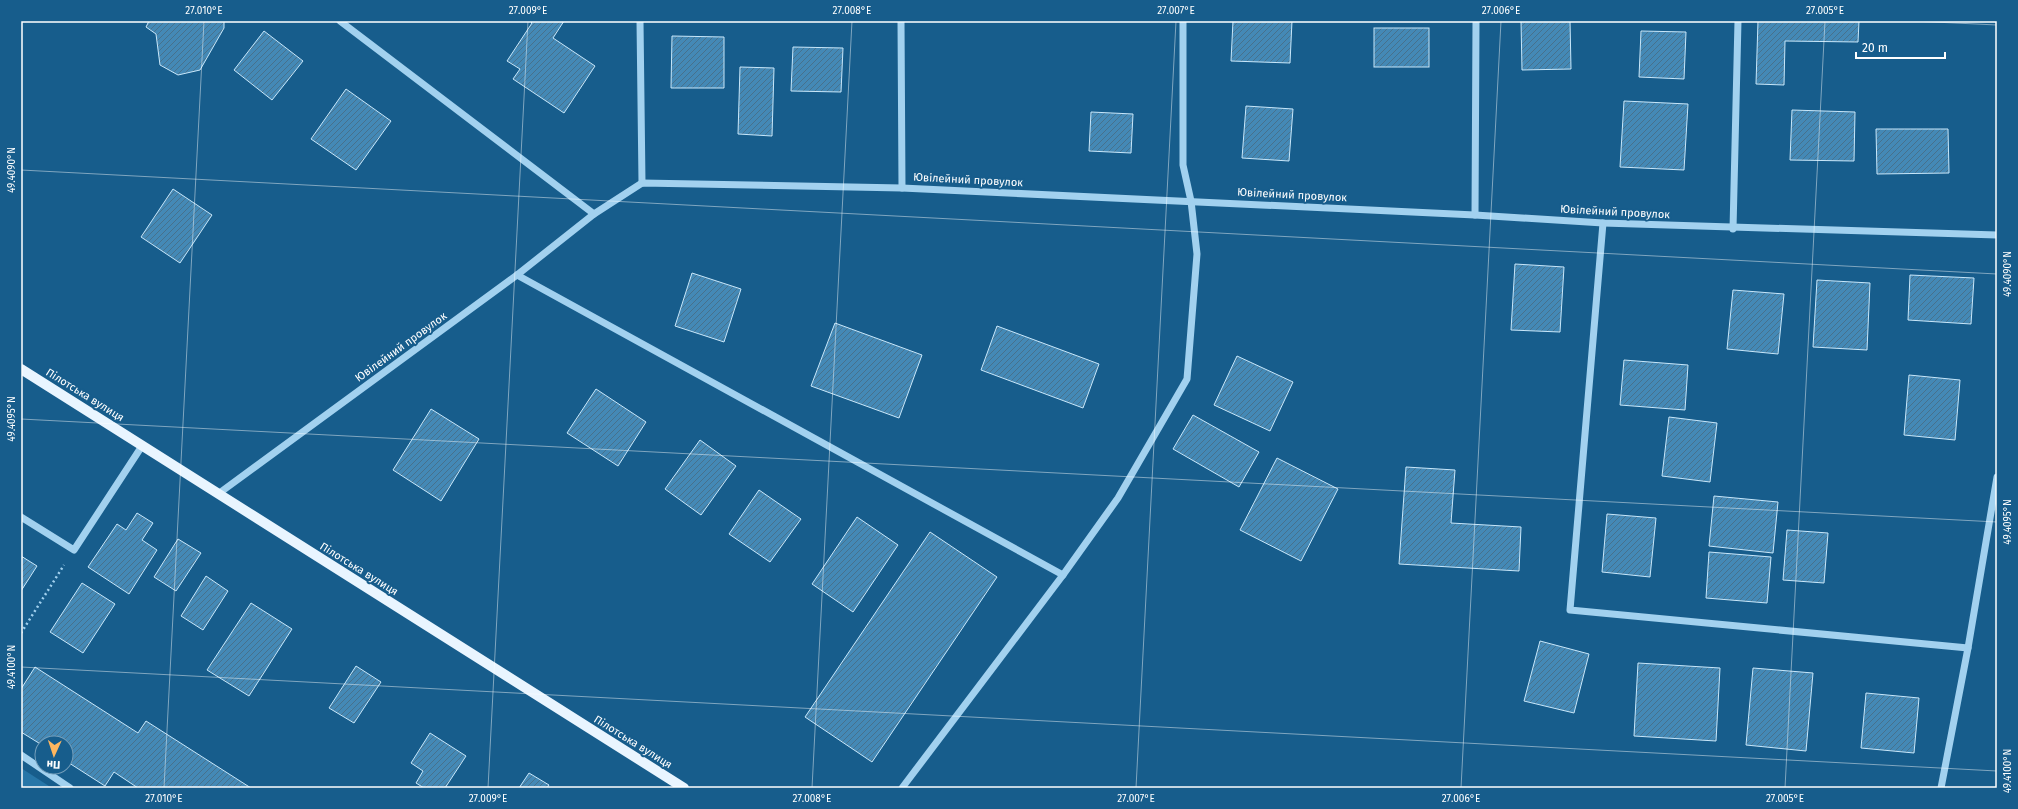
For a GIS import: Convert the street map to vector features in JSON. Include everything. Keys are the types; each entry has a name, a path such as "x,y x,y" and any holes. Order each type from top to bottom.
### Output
{"main road":[{"name":"Пілотська вулиця","path":"21,369 684,788"}],"street":[{"path":"340,21 594,214"},
{"path":"640,21 642,183"},
{"path":"901,21 902,188"},
{"path":"902,788 1118,498 1187,379 1197,254 1191,201 1183,165 1183,21"},
{"path":"1475,215 1476,21"},
{"path":"1733,229 1738,21"},
{"name":"Ювілейний провулок","path":"218,494 517,275 594,214 642,183 902,188 1475,215 1733,229 1997,235"},
{"path":"1603,223 1570,610 1968,648"},
{"path":"517,275 1062,575"},
{"path":"21,518 74,550 142,446"},
{"path":"1941,788 1968,648 1997,477"},
{"path":"21,755 70,788"}],"path":[{"path":"21,632 74,550"}],"shaded area":[{"path":"21,768 52,788 21,788"}],"building":[{"path":"149,21 224,21 224,28 200,70 178,75 160,65 156,34 146,27"},
{"path":"530,21 564,21 553,38 595,66 564,113 513,79 520,69 507,61 532,23"},
{"path":"1233,21 1292,21 1290,63 1231,61"},
{"path":"1521,21 1570,21 1571,69 1522,70"},
{"path":"1758,21 1859,21 1858,42 1785,41 1784,85 1756,84"},
{"path":"1374,28 1429,28 1429,67 1374,67"},
{"path":"264,31 303,61 272,100 234,70"},
{"path":"1641,31 1686,32 1684,79 1639,77"},
{"path":"672,36 724,37 724,88 671,88"},
{"path":"793,47 843,48 841,92 791,91"},
{"path":"740,67 774,68 772,136 738,134"},
{"path":"346,89 391,121 356,170 311,139"},
{"path":"1624,101 1688,104 1684,170 1620,167"},
{"path":"1246,106 1293,109 1289,161 1242,158"},
{"path":"1792,110 1855,112 1854,161 1790,160"},
{"path":"1091,112 1133,114 1131,153 1089,151"},
{"path":"1876,129 1948,129 1949,173 1877,174"},
{"path":"173,189 212,215 180,263 141,237"},
{"path":"1515,264 1564,267 1560,332 1511,330"},
{"path":"692,273 741,289 724,342 675,326"},
{"path":"1910,275 1974,278 1971,324 1908,320"},
{"path":"1817,280 1870,283 1867,350 1813,347"},
{"path":"1733,290 1784,294 1778,354 1727,349"},
{"path":"835,323 922,355 899,418 811,386"},
{"path":"997,326 1099,364 1083,408 981,370"},
{"path":"1237,356 1293,382 1270,431 1214,405"},
{"path":"1624,360 1688,365 1685,410 1620,405"},
{"path":"1909,375 1960,380 1955,440 1904,435"},
{"path":"596,389 646,422 618,466 567,433"},
{"path":"431,409 479,439 441,501 393,470"},
{"path":"1193,415 1259,452 1239,487 1173,449"},
{"path":"1669,417 1717,423 1710,482 1662,476"},
{"path":"700,440 736,466 701,515 665,489"},
{"path":"1277,458 1338,489 1301,561 1240,530"},
{"path":"1406,467 1455,470 1451,523 1521,527 1519,571 1399,564"},
{"path":"759,490 801,519 770,562 729,534"},
{"path":"1714,496 1778,502 1773,553 1709,546"},
{"path":"137,513 153,523 142,540 157,550 129,594 88,567 117,524 126,530"},
{"path":"1607,514 1656,518 1650,577 1602,572"},
{"path":"857,517 898,545 853,612 812,584"},
{"path":"1787,530 1828,533 1824,583 1783,580"},
{"path":"930,532 997,577 872,762 805,717"},
{"path":"178,539 201,553 176,591 154,577"},
{"path":"1709,552 1771,557 1767,603 1706,598"},
{"path":"21,556 37,566 21,591"},
{"path":"206,576 228,591 203,630 181,616"},
{"path":"82,583 115,604 83,653 50,632"},
{"path":"251,603 292,629 249,696 207,670"},
{"path":"1540,641 1589,654 1574,713 1524,701"},
{"path":"1638,663 1720,668 1716,741 1634,736"},
{"path":"356,666 381,682 354,723 329,708"},
{"path":"35,667 138,733 146,721 251,788 138,788 114,772 105,786 74,766 74,735 34,735 34,740 21,732 21,689"},
{"path":"1753,668 1813,673 1806,751 1746,745"},
{"path":"1866,693 1919,698 1914,753 1861,748"},
{"path":"430,733 466,756 445,788 424,788 416,783 423,771 411,763"},
{"path":"529,773 549,785 547,788 519,788"}]}
